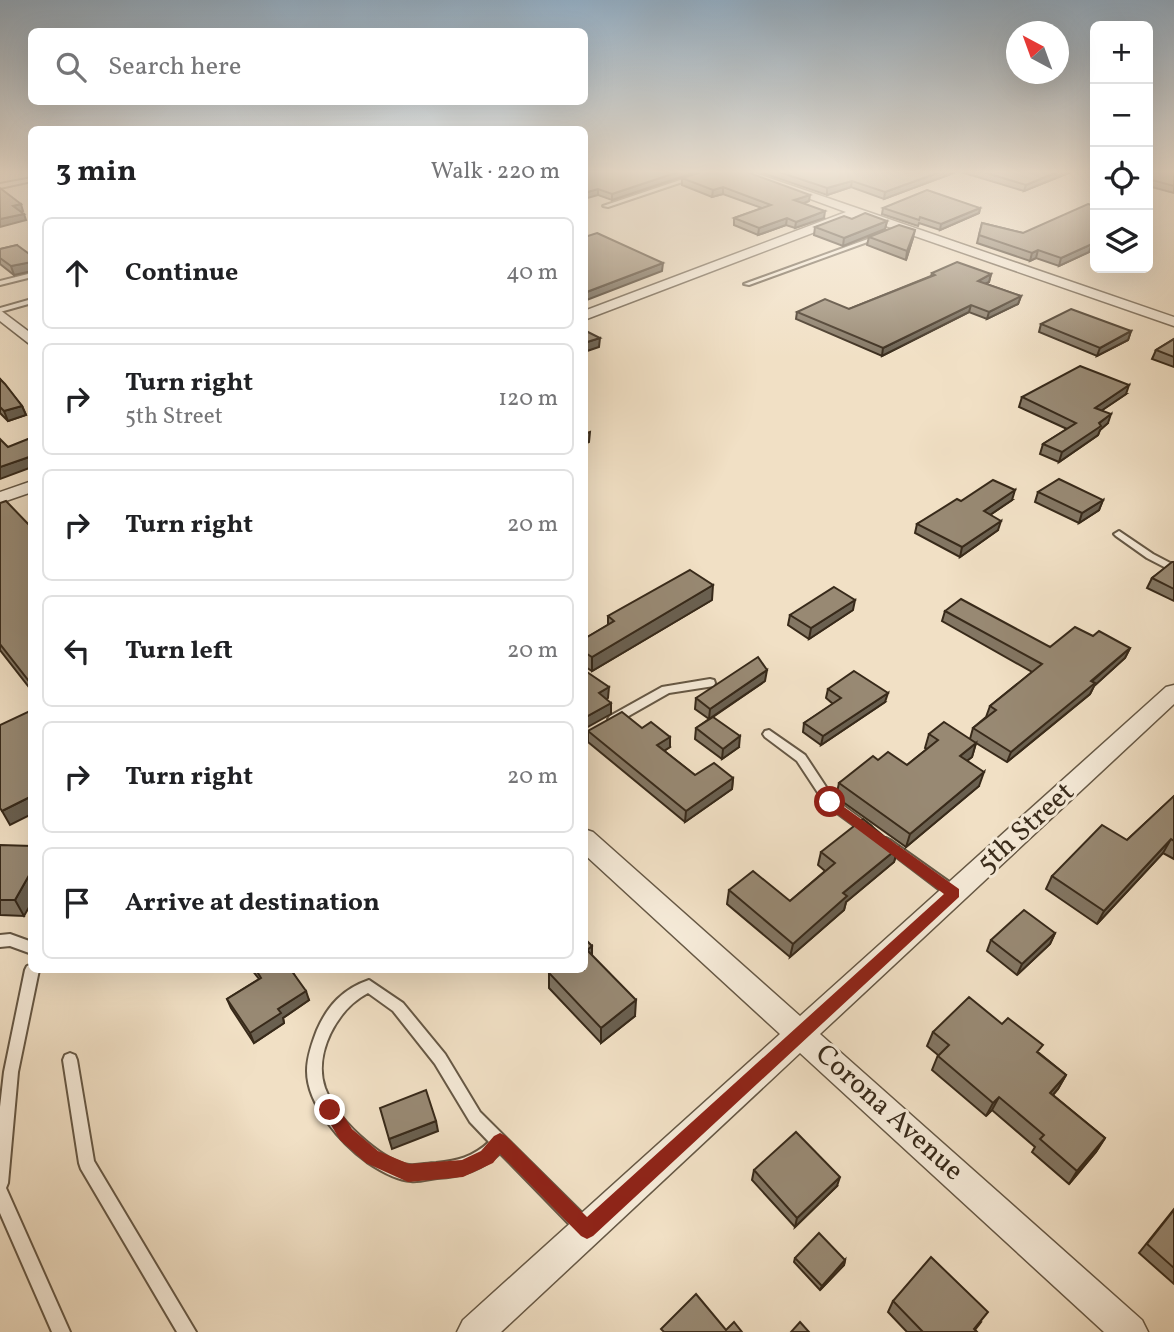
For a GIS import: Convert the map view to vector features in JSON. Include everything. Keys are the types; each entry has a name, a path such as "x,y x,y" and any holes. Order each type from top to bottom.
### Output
{"street":[{"path":"588,314 798,234"},
{"path":"926,234 1174,321"},
{"path":"0,312 28,335"},
{"path":"0,498 28,488"},
{"name":"5th Street","path":"475,1332 1174,692"},
{"name":"Corona Avenue","path":"588,843 1130,1332"}],"lane":[{"path":"747,284 883,234"},
{"path":"0,283 28,276"},
{"path":"0,312 28,302"},
{"path":"1119,534 1174,569"},
{"path":"605,724 666,690 710,683"},
{"path":"769,734 801,758 830,802 954,893"},
{"path":"0,941 10,940 28,947"},
{"path":"0,1183 11,1073 31,973"},
{"path":"500,1142 487,1157 463,1169 408,1173 372,1157 346,1134 317,1086 315,1057 326,1026 338,1004 354,992 369,986 398,1007 440,1059 475,1117 500,1142 587,1230"},
{"path":"70,1060 87,1163 187,1332"},
{"path":"0,1194 61,1332"}],"building":[{"path":"600,234 663,263 588,291 588,236"},
{"path":"834,234 854,234 844,238"},
{"path":"876,234 913,234 907,251 869,237"},
{"path":"979,234 1090,234 1090,245 1061,258 1038,250 1032,253"},
{"path":"17,245 28,253 28,263 11,266 0,258 0,249"},
{"path":"957,262 991,274 978,281 1021,296 989,312 971,305 883,348 797,312 825,299 849,309 935,275 932,273"},
{"path":"1071,309 1131,331 1100,348 1041,324"},
{"path":"588,332 600,338 588,342"},
{"path":"1174,339 1174,357 1156,350"},
{"path":"1080,366 1129,385 1095,408 1111,414 1099,423 1101,426 1062,452 1043,444 1076,423 1022,397"},
{"path":"0,379 22,406 4,411 0,407"},
{"path":"0,439 8,447 28,439 28,457 0,467"},
{"path":"1059,479 1103,500 1082,513 1038,492"},
{"path":"993,480 1015,490 984,511 1001,521 962,547 917,524 957,499 961,501"},
{"path":"6,501 28,524 28,680 0,644 0,503"},
{"path":"1174,562 1174,589 1152,578"},
{"path":"690,570 713,585 592,657 588,654 588,637 614,621 608,616"},
{"path":"834,587 855,600 811,628 790,615"},
{"path":"961,599 1050,647 1075,627 1093,636 1099,631 1130,648 1091,681 1095,683 1011,752 973,728 996,710 990,706 1042,664 945,611"},
{"path":"758,657 767,670 710,709 696,698"},
{"path":"854,671 888,693 823,736 804,723 841,698 828,689"},
{"path":"588,673 609,687 599,693 611,703 588,716"},
{"path":"28,712 28,798 2,811 0,808 0,725"},
{"path":"622,712 642,728 651,722 670,737 657,745 695,775 714,763 733,778 686,811 588,731"},
{"path":"713,717 740,736 723,749 696,728"},
{"path":"944,722 976,743 960,756 984,772 910,834 839,783 873,756 878,760 888,752 907,765 938,740 929,734"},
{"path":"1174,796 1174,841 1171,839 1104,911 1052,876 1102,825 1127,840"},
{"path":"863,819 898,848 843,893 847,896 793,944 729,890 753,871 790,901 835,863 821,852"},
{"path":"0,845 28,846 28,877 15,900 0,900"},
{"path":"1024,910 1055,933 1022,964 991,940"},
{"path":"588,951 636,1000 601,1028 549,973 588,973"},
{"path":"258,973 293,973 306,991 278,1009 281,1013 250,1033 227,999 261,978"},
{"path":"969,997 1002,1024 1008,1018 1043,1045 1037,1052 1066,1075 1050,1093 1105,1138 1077,1171 1040,1139 1044,1135 999,1097 993,1103 938,1056 949,1045 933,1032"},
{"path":"426,1090 436,1121 389,1139 380,1108"},
{"path":"796,1132 840,1177 797,1218 754,1170"},
{"path":"1174,1210 1174,1268 1147,1244"},
{"path":"819,1233 845,1260 822,1286 795,1258"},
{"path":"931,1257 988,1312 974,1329 977,1332 923,1332 893,1301"},
{"path":"696,1294 726,1330 734,1322 742,1332 664,1332 661,1329"},
{"path":"800,1322 809,1332 791,1332"}],"route":[{"path":"330,1110 346,1134 372,1157 408,1173 463,1169 487,1157 500,1142 587,1230 954,893 830,802"}]}
